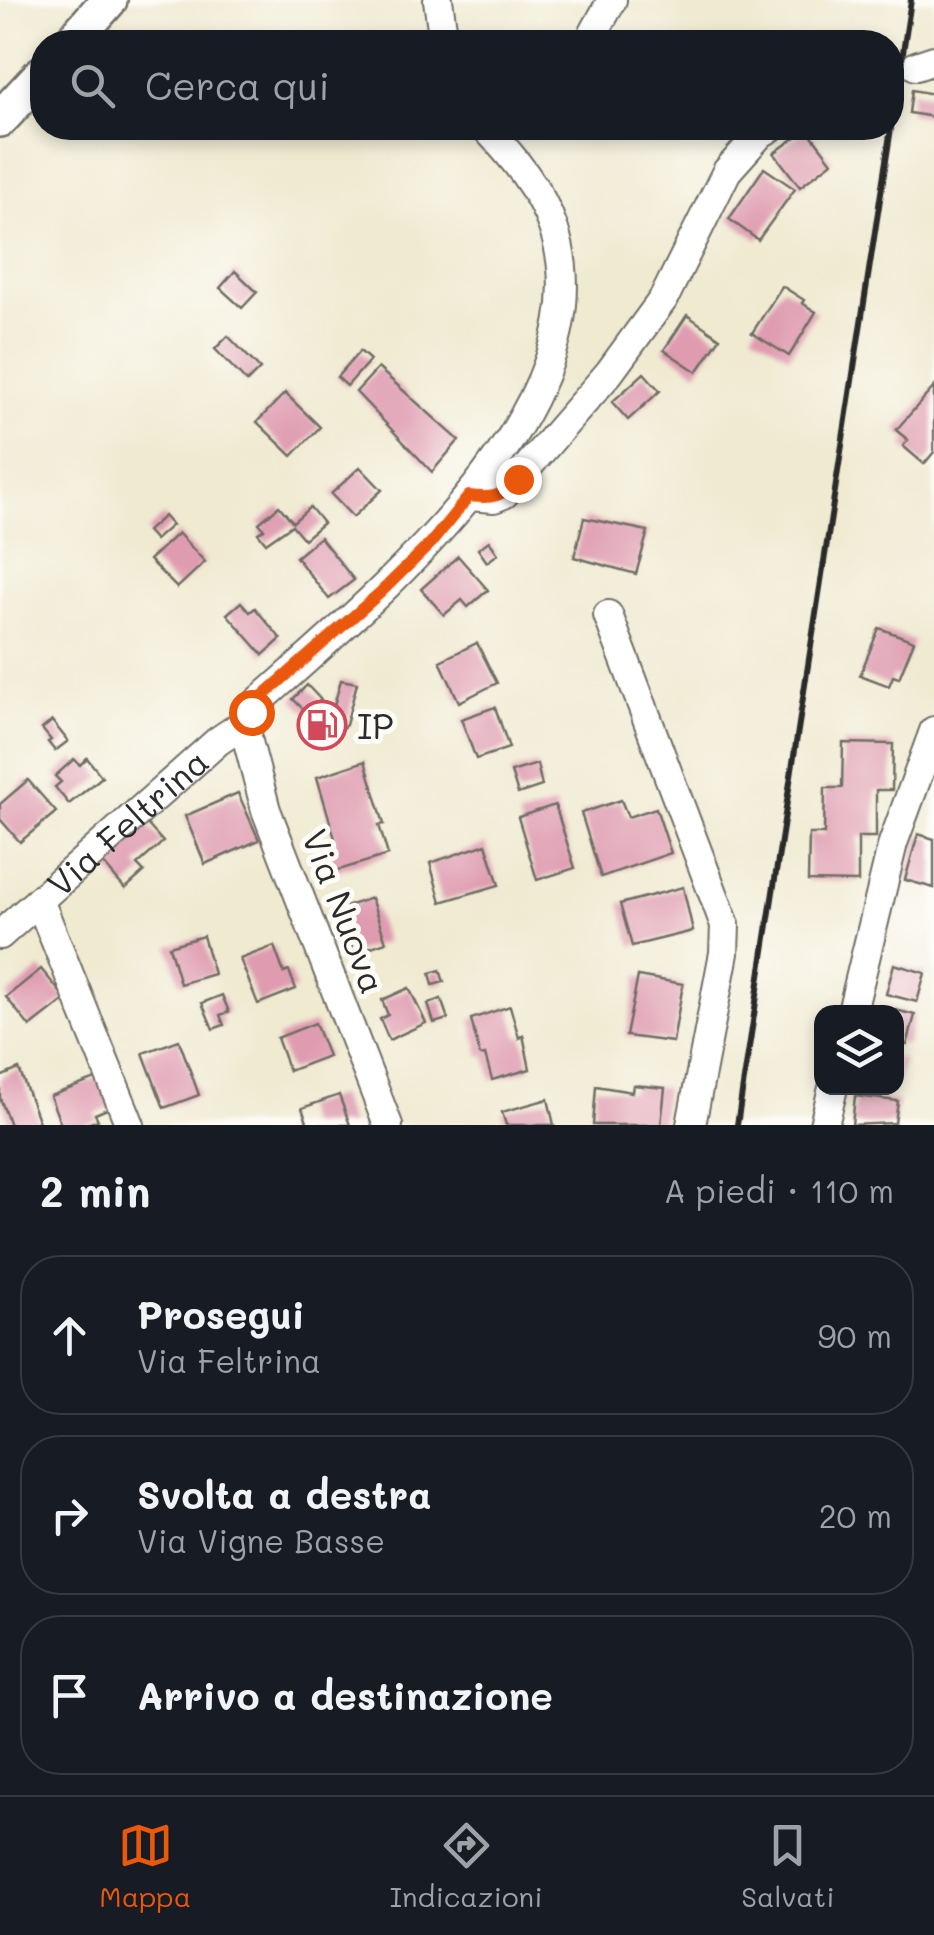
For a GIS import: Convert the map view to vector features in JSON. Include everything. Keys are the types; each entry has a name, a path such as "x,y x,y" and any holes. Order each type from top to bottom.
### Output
{"main road":[{"path":"83,30 110,0"},
{"path":"0,119 30,87"}],"street":[{"path":"596,30 612,0"},
{"path":"437,4 442,30"},
{"name":"Via Feltrina","path":"0,935 218,740 248,721 256,702 394,580 431,543 500,452 541,382 563,314 562,268 554,229 502,140"},
{"path":"469,496 494,498 504,494 609,373 664,298 727,171 755,140"},
{"path":"608,616 724,925 724,953 691,1125"},
{"name":"Via Nuova","path":"248,721 247,738 266,810 388,1125"},
{"path":"854,1005 893,843 934,731"},
{"path":"39,900 130,1125"},
{"path":"824,1125 831,1095"}],"building":[{"path":"912,90 934,94 934,117 909,113"},
{"path":"792,140 815,140 832,162 800,187 774,153"},
{"path":"764,168 795,189 758,240 729,219"},
{"path":"235,271 257,292 242,308 220,288"},
{"path":"782,286 816,312 789,356 752,333"},
{"path":"687,315 720,338 697,372 664,350"},
{"path":"228,336 260,369 247,382 215,349"},
{"path":"360,351 370,360 347,386 337,377"},
{"path":"378,368 459,440 432,472 356,392"},
{"path":"644,373 660,391 628,420 612,402"},
{"path":"934,387 934,452 924,464 903,446 908,440 896,430"},
{"path":"285,393 320,427 292,456 257,422"},
{"path":"360,467 382,490 353,517 331,494"},
{"path":"279,506 293,522 310,507 323,523 304,539 292,525 266,543 258,533 264,529 259,523"},
{"path":"164,516 172,525 155,540 147,531"},
{"path":"584,518 648,531 636,574 574,557"},
{"path":"178,533 205,562 177,588 149,560"},
{"path":"320,537 354,580 329,599 296,557"},
{"path":"489,541 498,554 487,562 478,549"},
{"path":"458,556 488,590 468,607 462,600 444,615 421,589"},
{"path":"241,602 250,612 255,608 281,639 263,655 227,614"},
{"path":"879,628 914,641 899,678 893,676 889,686 860,675"},
{"path":"477,643 497,683 459,702 440,661"},
{"path":"341,680 357,683 346,725 328,739 315,722 333,709"},
{"path":"307,685 321,700 307,713 293,699"},
{"path":"495,707 509,748 476,759 461,719"},
{"path":"52,721 68,741 55,751 42,729"},
{"path":"843,743 893,744 892,790 876,790 876,837 858,837 858,882 808,881 809,834 824,834 825,788 842,788"},
{"path":"87,758 102,777 69,804 55,787 61,782 55,776 74,759 80,765"},
{"path":"365,761 384,824 379,825 388,855 329,873 321,847 336,842 317,777"},
{"path":"537,764 542,786 518,794 511,772"},
{"path":"28,780 56,812 20,842 0,819 0,804"},
{"path":"238,793 259,840 205,864 185,816"},
{"path":"621,800 628,817 656,808 671,853 601,877 581,813"},
{"path":"555,805 575,868 537,880 518,817"},
{"path":"146,823 163,842 137,865 144,872 125,889 102,862"},
{"path":"918,834 934,839 934,888 905,880"},
{"path":"486,844 499,885 441,902 430,863"},
{"path":"683,887 693,931 632,946 620,904"},
{"path":"371,898 386,942 354,953 339,909"},
{"path":"203,936 214,974 180,984 169,946"},
{"path":"274,946 284,973 289,971 296,989 258,1004 240,959"},
{"path":"894,964 925,973 917,1002 886,994"},
{"path":"41,969 66,999 30,1027 6,997"},
{"path":"440,970 444,982 433,985 430,973"},
{"path":"638,976 683,984 673,1042 626,1036"},
{"path":"409,988 426,1023 389,1040 380,1019 388,1015 382,1000"},
{"path":"222,995 229,1012 220,1015 224,1025 213,1029 202,1003"},
{"path":"441,999 448,1019 434,1023 428,1004"},
{"path":"510,1006 519,1038 523,1035 530,1069 492,1080 485,1055 480,1056 471,1019"},
{"path":"904,1012 915,1015 907,1045 904,1044"},
{"path":"315,1023 328,1056 289,1071 277,1038"},
{"path":"179,1040 199,1095 164,1108 143,1053"},
{"path":"19,1069 40,1125 10,1125 0,1098 0,1077"},
{"path":"101,1077 112,1107 95,1114 98,1120 85,1125 61,1125 50,1096"},
{"path":"633,1085 665,1088 661,1125 593,1125 596,1086 632,1092"},
{"path":"339,1095 350,1125 308,1125 302,1108"},
{"path":"855,1096 898,1101 895,1123 852,1125"},
{"path":"548,1099 554,1125 506,1125 502,1112"}],"railway":[{"path":"904,46 911,0"},
{"path":"737,1125 889,140"}],"place":[{"name":"IP","path":"322,725"}],"route":[{"path":"251,712 256,702 431,543 469,496 494,498 504,494 518,479"}]}
